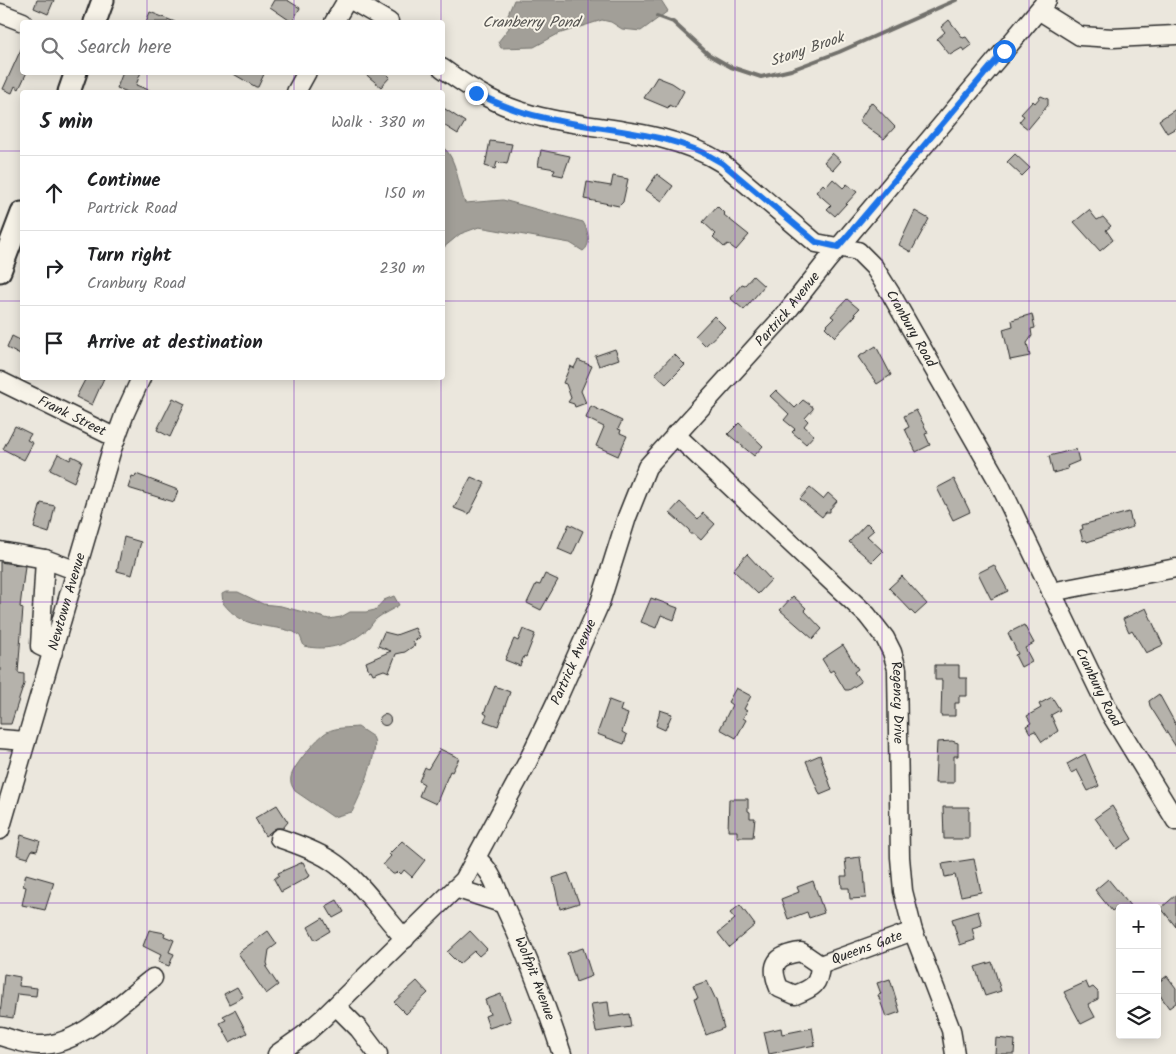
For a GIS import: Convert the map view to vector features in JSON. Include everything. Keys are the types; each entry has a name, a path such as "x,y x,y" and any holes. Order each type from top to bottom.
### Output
{"main road":[{"path":"96,20 103,0"},
{"path":"70,90 75,75"},
{"path":"0,271 20,218"}],"street":[{"path":"335,20 347,0"},
{"path":"351,0 386,20"},
{"path":"1043,5 1080,36 1113,38 1176,35"},
{"name":"Partrick Avenue","path":"277,1054 304,1035 336,1006 458,888 476,858 540,737 585,637 600,603 627,517 642,477 658,453 782,318 838,247 1043,5"},
{"path":"0,13 20,21"},
{"name":"Cranbury Road","path":"445,70 476,93 494,102 540,117 627,131 705,153 722,163 816,242 852,248 863,256 891,294 990,466 1122,735 1176,821"},
{"path":"297,90 305,75"},
{"name":"Newtown Avenue","path":"0,830 116,438 140,380"},
{"name":"Frank Street","path":"0,381 116,438"},
{"name":"Regency Drive","path":"675,434 867,615 885,638 892,652 898,682 901,874 914,931 951,1030 955,1054"},
{"path":"0,551 45,559 77,570"},
{"path":"45,559 40,646 53,652"},
{"path":"1051,592 1176,568"},
{"path":"0,739 26,742"},
{"path":"279,838 311,849 330,860 354,879 405,939"},
{"name":"Wolfpit Avenue","path":"476,858 488,867 528,956 562,1054"},
{"path":"458,888 504,904"},
{"name":"Queens Gate","path":"820,965 914,931"},
{"path":"0,1036 37,1045 56,1044 102,1020 153,978"},
{"path":"336,1006 359,1030 378,1054"}],"water":[{"name":"Cranberry Pond","path":"514,0 661,0 668,11 641,31 622,29 611,22 602,20 558,34 534,47 501,48 498,42 509,28 506,19"},
{"path":"445,149 454,165 465,203 503,200 583,222 588,237 588,245 583,251 570,243 479,227 460,234 445,246"},
{"path":"238,592 263,604 281,606 329,619 341,617 350,612 375,610 384,600 394,596 399,605 378,617 362,634 347,642 330,647 313,648 304,646 300,636 294,632 247,622 239,618 223,603 222,594"},
{"path":"358,727 373,737 375,743 372,763 352,812 333,817 295,791 291,777 301,759 327,732 334,729"}],"building":[{"path":"37,0 54,0 48,14 34,8"},
{"path":"274,0 287,0 300,8 293,20 289,20 270,7"},
{"path":"150,12 170,20 147,20"},
{"path":"949,20 963,38 966,37 972,45 964,51 962,48 950,55 937,39 945,32 941,27"},
{"path":"20,51 20,75 26,75 19,89 15,86 12,93 3,89"},
{"path":"122,75 140,75 136,85 149,90 122,90 117,88"},
{"path":"235,75 264,75 258,87"},
{"path":"367,75 388,75 390,77 381,87"},
{"path":"657,77 672,83 684,91 675,108 669,105 668,108 644,98"},
{"path":"1041,96 1048,99 1048,105 1028,129 1019,122 1024,116 1021,114 1033,101 1035,103"},
{"path":"871,102 895,127 884,139 859,121"},
{"path":"445,109 465,122 458,134 445,126"},
{"path":"1176,109 1176,128 1167,133 1159,120"},
{"path":"490,141 512,144 507,164 497,162 495,169 485,166"},
{"path":"541,150 570,156 563,176 553,174 555,169 538,166"},
{"path":"832,153 841,161 833,170 824,162"},
{"path":"1015,154 1030,168 1022,176 1007,162"},
{"path":"657,174 673,186 662,201 646,190"},
{"path":"613,176 628,179 623,202 619,206 584,199 587,182 611,186"},
{"path":"833,179 843,188 847,184 857,192 835,216 827,209 831,205 816,192 823,184 826,187"},
{"path":"717,206 724,215 749,235 736,250 728,244 724,247 713,237 716,234 703,222"},
{"path":"1089,210 1097,220 1103,217 1111,226 1106,230 1113,240 1100,251 1074,222"},
{"path":"915,211 929,219 911,252 899,245"},
{"path":"753,276 764,286 744,310 730,298 742,284 745,285"},
{"path":"847,299 859,309 854,314 856,315 835,337 825,327 834,318 831,316"},
{"path":"1032,314 1035,328 1031,329 1032,336 1027,343 1030,356 1010,360 1003,329 1013,326 1012,320"},
{"path":"714,316 725,327 705,346 695,336"},
{"path":"12,336 20,340 20,355 7,348"},
{"path":"876,346 891,375 877,384 858,357"},
{"path":"615,349 619,359 599,366 595,356"},
{"path":"674,354 685,365 666,384 655,374"},
{"path":"578,360 592,366 581,391 586,403 575,407 574,404 568,402 571,398 566,384 563,383 570,366 574,368"},
{"path":"85,380 103,380 92,405 76,397"},
{"path":"776,390 795,408 803,400 813,407 805,418 808,421 804,426 814,435 806,444 792,432 795,429 784,420 789,414 770,396"},
{"path":"173,398 185,404 170,437 157,430"},
{"path":"591,406 622,421 618,429 621,430 620,433 627,436 618,456 596,446 604,427 586,418"},
{"path":"916,410 928,433 925,434 930,445 916,452 905,429 909,427 904,416"},
{"path":"739,423 763,446 754,456 728,434"},
{"path":"15,426 31,434 27,440 33,443 24,460 3,449"},
{"path":"1076,449 1079,461 1067,466 1068,469 1053,473 1049,456"},
{"path":"58,454 70,460 72,456 82,461 74,482 50,470"},
{"path":"136,474 178,490 174,502 128,488 132,476 135,477"},
{"path":"471,477 485,483 469,514 454,508"},
{"path":"954,479 970,512 953,520 937,488"},
{"path":"810,488 823,499 828,493 837,501 830,509 830,512 826,512 822,517 800,499"},
{"path":"680,502 698,519 703,513 715,524 701,540 693,533 690,533 670,513"},
{"path":"41,503 55,506 49,533 34,528"},
{"path":"1129,512 1133,527 1087,542 1086,540 1083,541 1080,530 1083,529 1082,525"},
{"path":"867,523 874,530 867,536 883,551 872,562 849,542"},
{"path":"569,524 583,531 572,555 558,549"},
{"path":"124,537 141,542 132,575 117,571"},
{"path":"747,554 771,580 758,594 733,570"},
{"path":"0,562 25,566 20,607 23,608 18,673 24,674 24,684 11,724 0,724"},
{"path":"994,565 1008,591 991,599 978,573"},
{"path":"545,574 558,580 541,610 527,603 536,584 540,585"},
{"path":"902,576 927,604 915,615 889,588"},
{"path":"793,596 806,608 804,610 822,629 813,639 780,610"},
{"path":"651,598 678,608 674,620 661,615 656,628 641,622"},
{"path":"1146,608 1163,645 1146,653 1132,630 1129,632 1123,619"},
{"path":"1024,625 1034,643 1025,648 1032,661 1021,667 1015,655 1018,654 1008,633"},
{"path":"415,628 420,638 413,641 415,645 405,652 396,654 389,672 384,670 373,674 371,670 369,671 366,662 391,651 378,646 384,632 396,635"},
{"path":"523,629 535,634 526,657 524,656 520,666 505,660 514,639 518,641"},
{"path":"843,645 858,669 854,672 861,682 849,690 845,690 833,670 830,672 822,659"},
{"path":"935,665 959,665 959,678 967,678 967,696 959,696 959,703 955,703 955,716 941,716 942,680 935,680"},
{"path":"495,686 510,692 498,726 484,721 487,715 484,713"},
{"path":"736,688 751,696 744,709 747,711 743,718 746,720 736,738 720,729 732,705 728,702"},
{"path":"1159,694 1176,725 1176,747 1150,706 1149,701"},
{"path":"1052,697 1060,710 1051,715 1058,731 1042,742 1035,731 1030,733 1026,726 1031,723 1027,716 1041,708 1039,704"},
{"path":"609,700 622,705 620,711 628,714 622,732 627,735 624,744 597,734"},
{"path":"660,710 672,714 665,730 656,726"},
{"path":"385,714 391,720 385,726 379,720"},
{"path":"952,741 958,743 958,756 954,756 954,783 935,783 937,742"},
{"path":"440,749 459,758 452,772 450,771 436,804 419,796 424,784 419,781 425,767 428,769"},
{"path":"1085,754 1099,786 1088,791 1077,770 1071,773 1067,764"},
{"path":"820,755 832,790 820,795 806,761"},
{"path":"729,799 748,799 750,818 755,818 753,837 737,837 737,831 728,831"},
{"path":"277,805 288,822 283,828 276,828 265,836 255,818"},
{"path":"1112,806 1132,839 1117,849 1095,818"},
{"path":"943,807 969,807 969,839 944,839"},
{"path":"21,835 40,841 37,851 32,850 28,858 17,855"},
{"path":"402,841 425,860 412,877 404,870 401,874 398,871 393,874 383,865 391,856 389,854"},
{"path":"860,857 862,871 864,871 866,898 850,899 849,888 842,888 841,876 847,876 845,859"},
{"path":"974,859 981,892 961,896 955,875 945,877 942,864"},
{"path":"303,862 310,876 281,892 274,879 279,875 278,873"},
{"path":"568,873 579,903 560,909 553,878"},
{"path":"26,874 54,882 45,910 22,905 26,887 23,886"},
{"path":"1108,879 1129,904 1116,904 1116,908 1112,911 1095,890"},
{"path":"813,881 824,913 809,918 807,912 788,919 781,899 799,892 797,887"},
{"path":"1176,895 1176,927 1161,908"},
{"path":"337,900 344,912 333,918 326,906"},
{"path":"740,905 755,925 729,947 718,933 735,919 730,913"},
{"path":"978,911 982,925 972,928 975,940 960,945 952,919"},
{"path":"323,918 330,931 315,940 308,927"},
{"path":"149,930 165,933 164,936 174,940 169,952 174,954 169,966 158,962 161,955 143,946"},
{"path":"268,931 277,944 269,950 268,966 266,967 278,985 266,994 238,953"},
{"path":"470,931 487,949 479,956 474,951 459,964 447,952"},
{"path":"583,948 592,976 576,982 567,953"},
{"path":"992,962 1001,991 985,996 975,967"},
{"path":"4,974 20,977 19,986 37,988 36,996 17,994 13,1018 0,1016"},
{"path":"1167,976 1176,988 1176,1003 1169,1008 1161,997 1161,980"},
{"path":"890,979 900,1012 886,1017 878,995 881,994 877,983"},
{"path":"417,981 428,993 406,1014 394,1002"},
{"path":"707,981 716,1000 724,1028 706,1035 694,999 698,998 693,986"},
{"path":"1086,982 1089,989 1093,987 1098,992 1098,999 1088,1004 1095,1017 1081,1024 1064,992"},
{"path":"237,987 243,997 229,1004 224,994"},
{"path":"501,994 511,1021 489,1028 485,1016 490,1014 485,1000"},
{"path":"608,1002 610,1017 629,1014 631,1027 596,1032 591,1004"},
{"path":"235,1010 247,1033 230,1042 220,1023 226,1020 223,1016"},
{"path":"781,1028 782,1034 812,1028 815,1045 769,1054 764,1032"},
{"path":"996,1038 1015,1040 1014,1054 995,1054"}],"waterway":[{"name":"Stony Brook","path":"657,16 673,22 708,54 731,67 761,77 791,70 839,52 956,0"}],"route":[{"path":"476,93 494,102 540,117 627,131 705,153 722,163 792,224 816,242 829,247 838,247 1004,51"}]}
